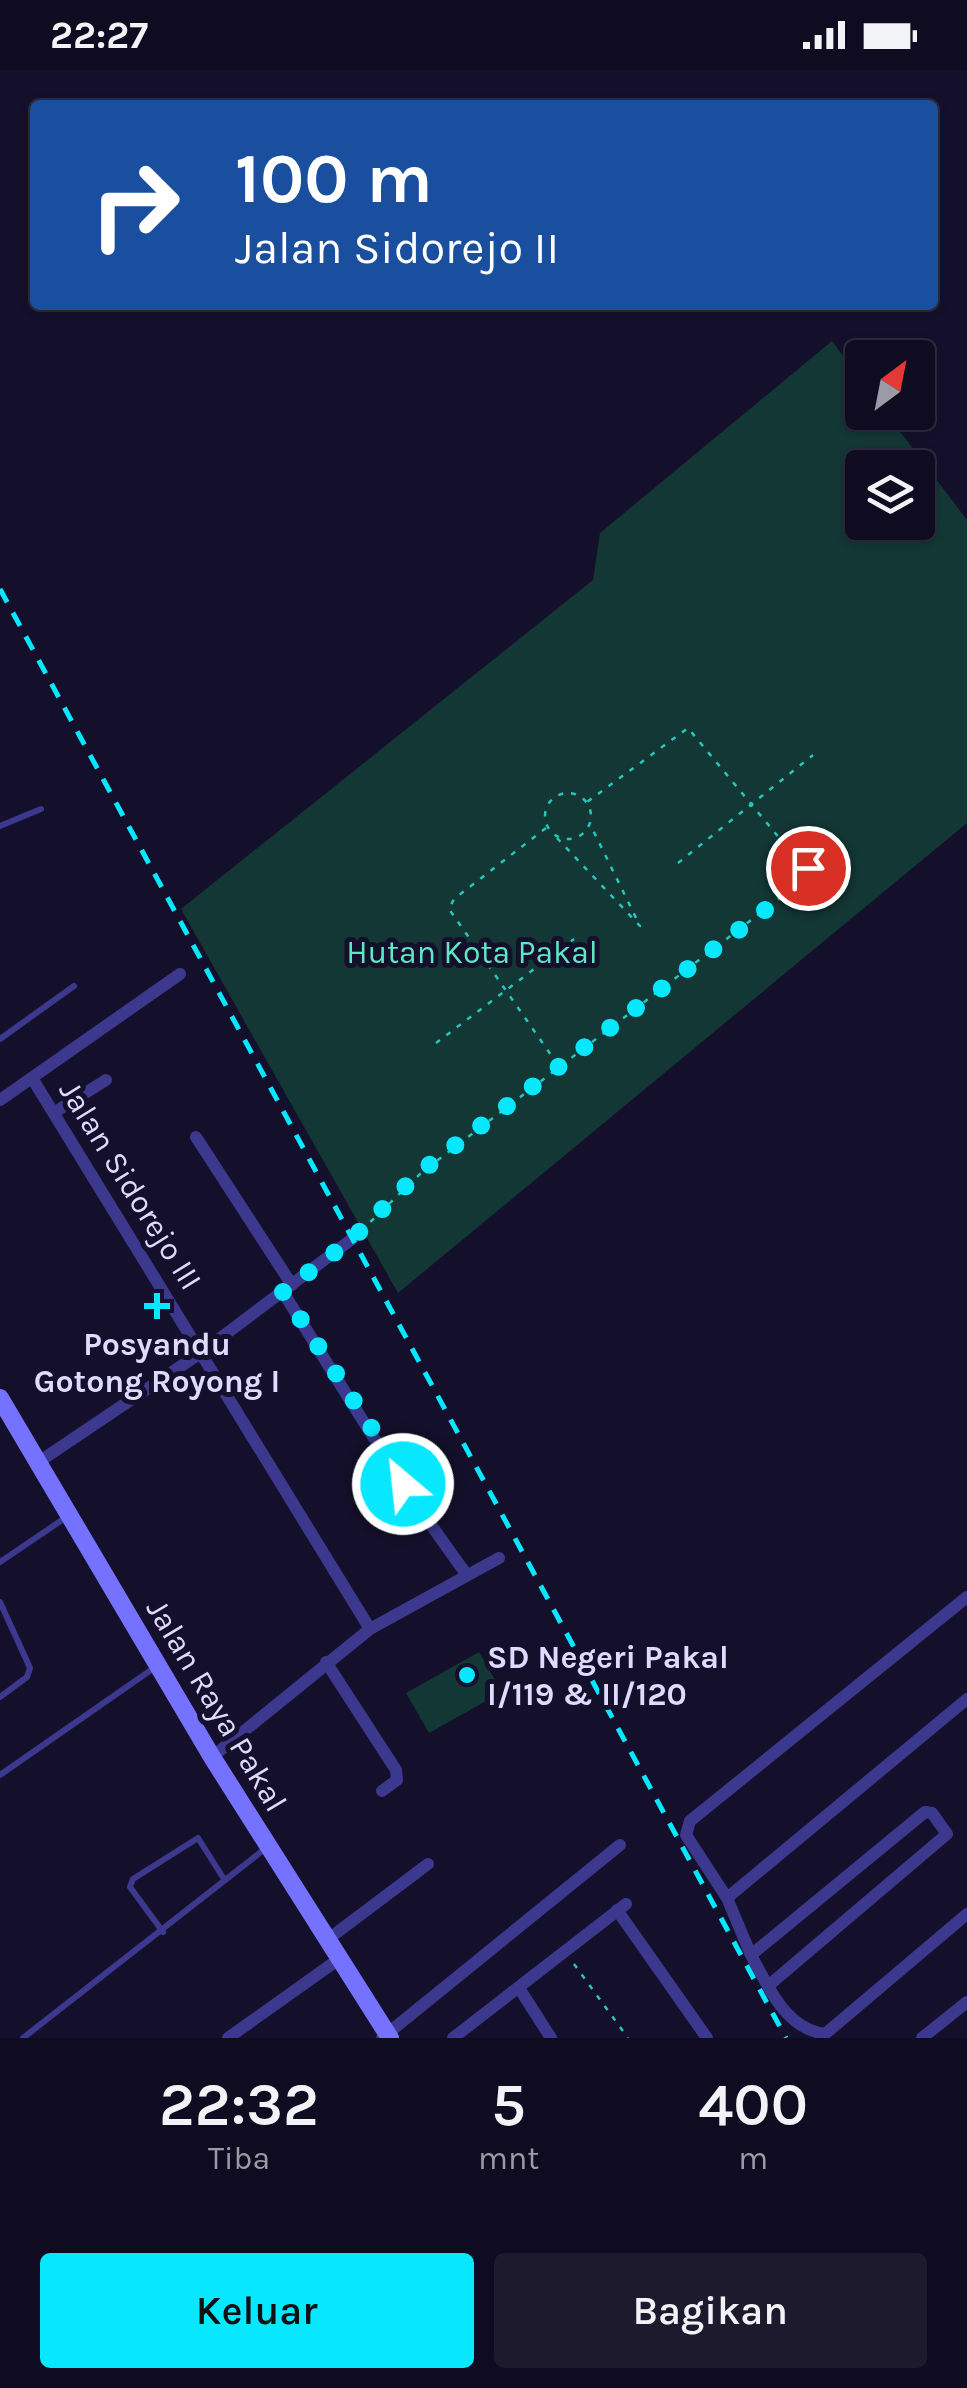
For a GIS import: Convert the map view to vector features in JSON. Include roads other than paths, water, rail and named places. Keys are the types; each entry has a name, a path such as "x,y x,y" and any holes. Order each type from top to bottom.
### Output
{"main road":[{"name":"Jalan Raya Pakal","path":"0,1398 37,1463 60,1521 152,1669 212,1756 263,1851 327,1940 387,2037"}],"street":[{"path":"0,1100 180,974"},
{"name":"Jalan Sidorejo III","path":"32,1078 370,1629"},
{"path":"55,1112 106,1080"},
{"path":"196,1137 395,1464 413,1502 467,1575"},
{"path":"37,1463 202,1352 352,1239"},
{"path":"212,1756 370,1629 499,1558"},
{"path":"967,1597 690,1821 686,1835 727,1898 768,1986 794,2023 826,2036 967,1914"},
{"path":"326,1662 396,1770 396,1780 382,1791"},
{"path":"727,1898 967,1700"},
{"path":"751,1955 925,1812 932,1813 948,1832 768,1986"},
{"path":"387,2037 620,1845"},
{"path":"327,1940 428,1864"},
{"path":"453,2038 622,1907 707,2038"},
{"path":"228,2038 339,1959"},
{"path":"519,1988 551,2038"},
{"path":"922,2038 967,2002"}],"lane":[{"path":"0,826 41,810"},
{"path":"0,1039 74,986"},
{"path":"0,1562 60,1521"},
{"path":"0,1602 30,1668 26,1678 0,1697"},
{"path":"0,1775 152,1669"},
{"path":"163,1932 130,1886 133,1878 198,1838 224,1879"},
{"path":"23,2038 263,1851"}],"railway":[{"path":"0,589 786,2038"}],"place":[{"name":"Posyandu Gotong Royong I","path":"157,1306"},
{"name":"SD Negeri Pakal I/119 & II/120","path":"467,1675"}],"park label":[{"name":"Hutan Kota Pakal","path":"472,952"}]}
